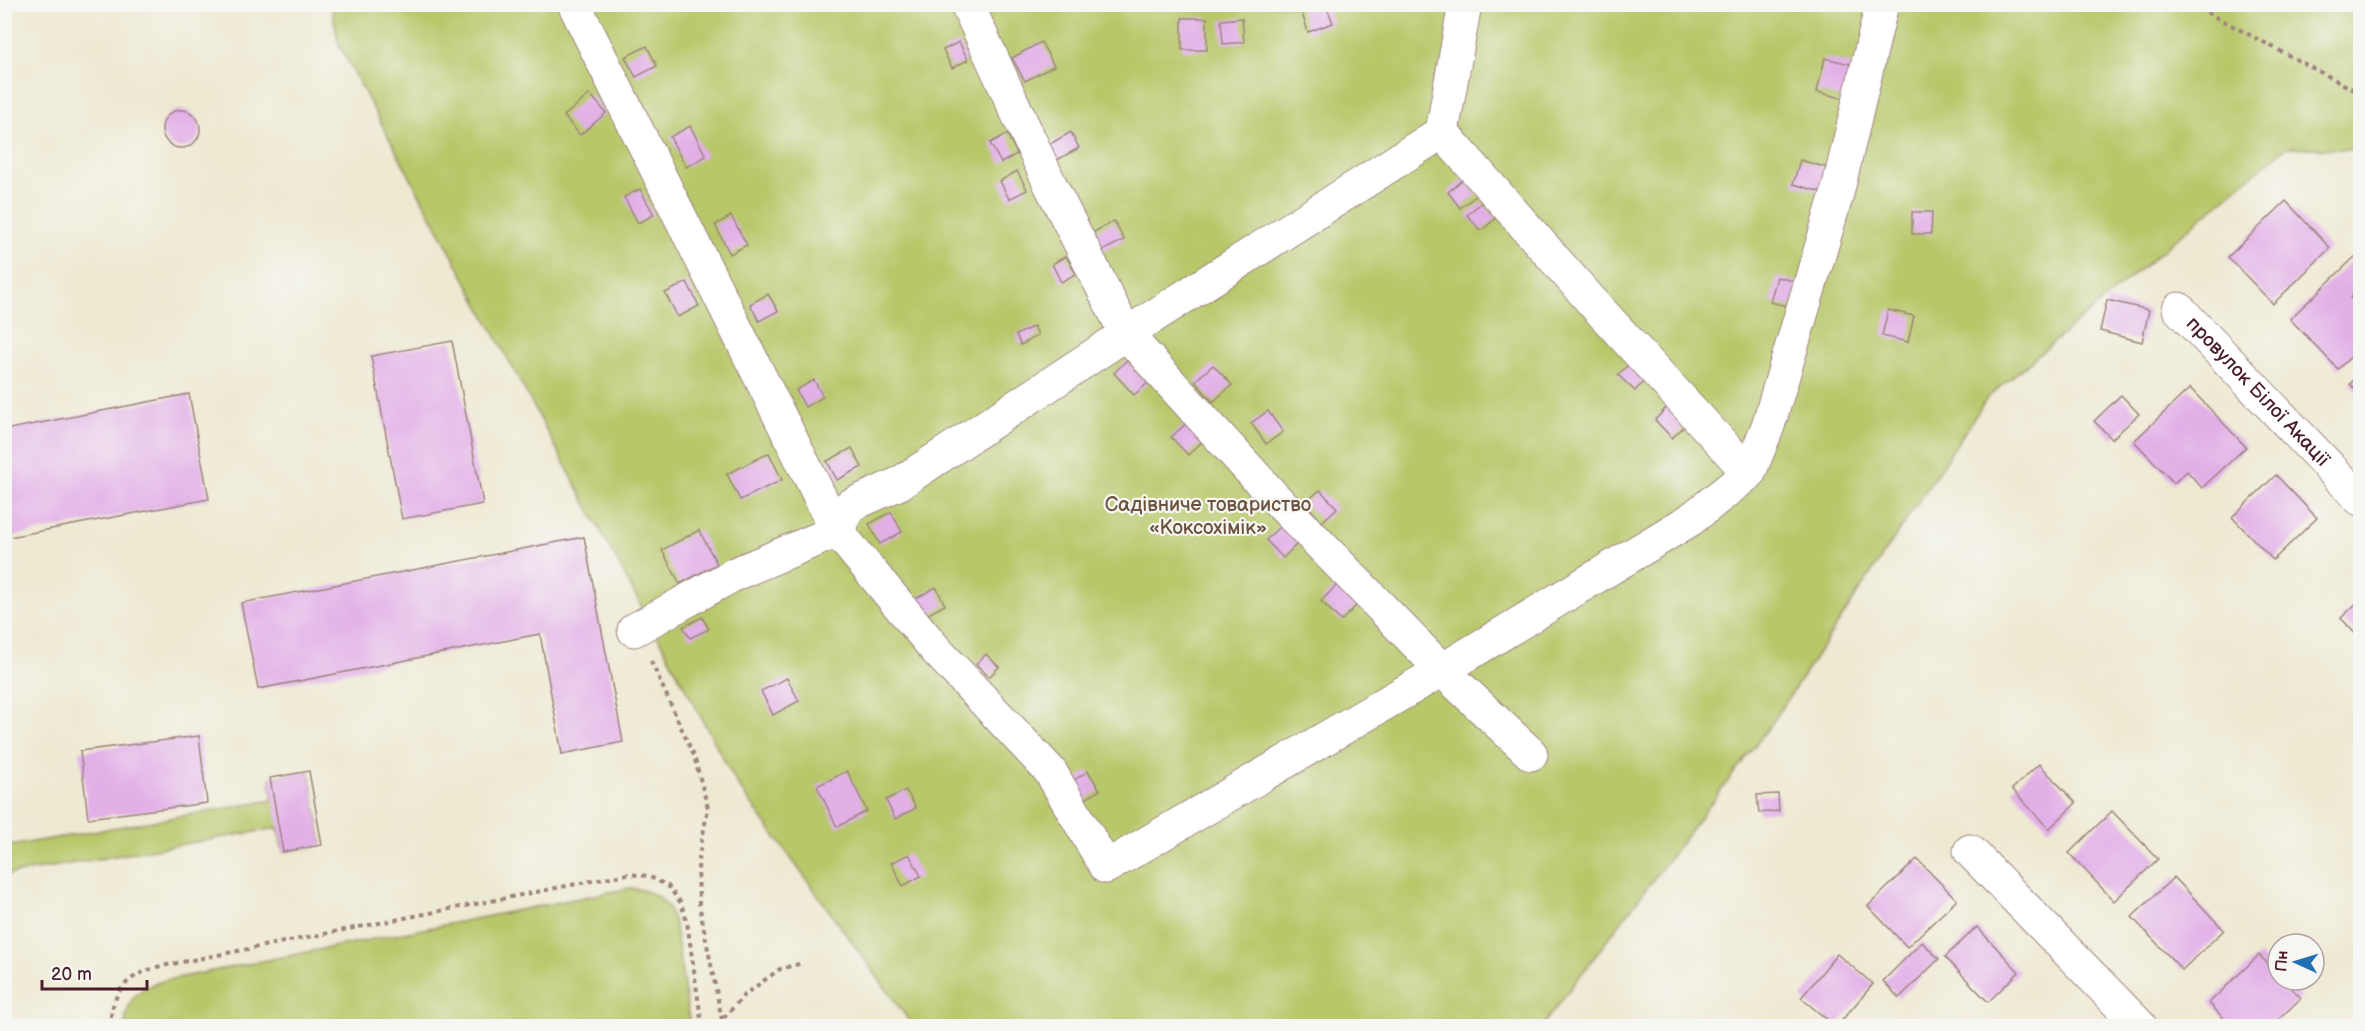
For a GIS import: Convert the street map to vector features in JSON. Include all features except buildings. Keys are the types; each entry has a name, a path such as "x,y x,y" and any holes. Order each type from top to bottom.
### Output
{"street":[{"path":"574,4 837,531 936,651 1050,771 1106,867 1442,670 1690,520 1749,473 1768,426 1837,194 1882,4"},
{"path":"967,4 1050,184 1126,334 1276,499 1442,670 1531,754"},
{"path":"634,630 735,574 837,531 849,506 900,483 1126,334 1442,132 1465,4"},
{"path":"1442,132 1749,473"},
{"name":"провулок Білої Акації","path":"2179,309 2361,499"},
{"path":"1970,851 2140,1026"}],"path":[{"path":"2191,4 2361,93"},
{"path":"634,630 657,671 694,756 708,808 698,861 699,904 722,1026"},
{"path":"110,1026 112,1005 122,987 139,972 627,874 648,876 668,886 681,903 687,922 702,1026"},
{"path":"722,1020 744,994 780,969 803,963"}],"green space":[{"name":"Садівниче товариство «Коксохімік»","path":"331,5 2360,5 2360,150 2286,147 1987,398 1772,723 1542,1026 913,1026 737,784 339,45"},
{"path":"309,771 322,845 283,852 278,828 5,875 5,847 273,800 270,778"},
{"path":"630,888 654,894 665,903 669,910 675,926 690,1026 125,1026 128,1009 134,996 162,981"}]}
